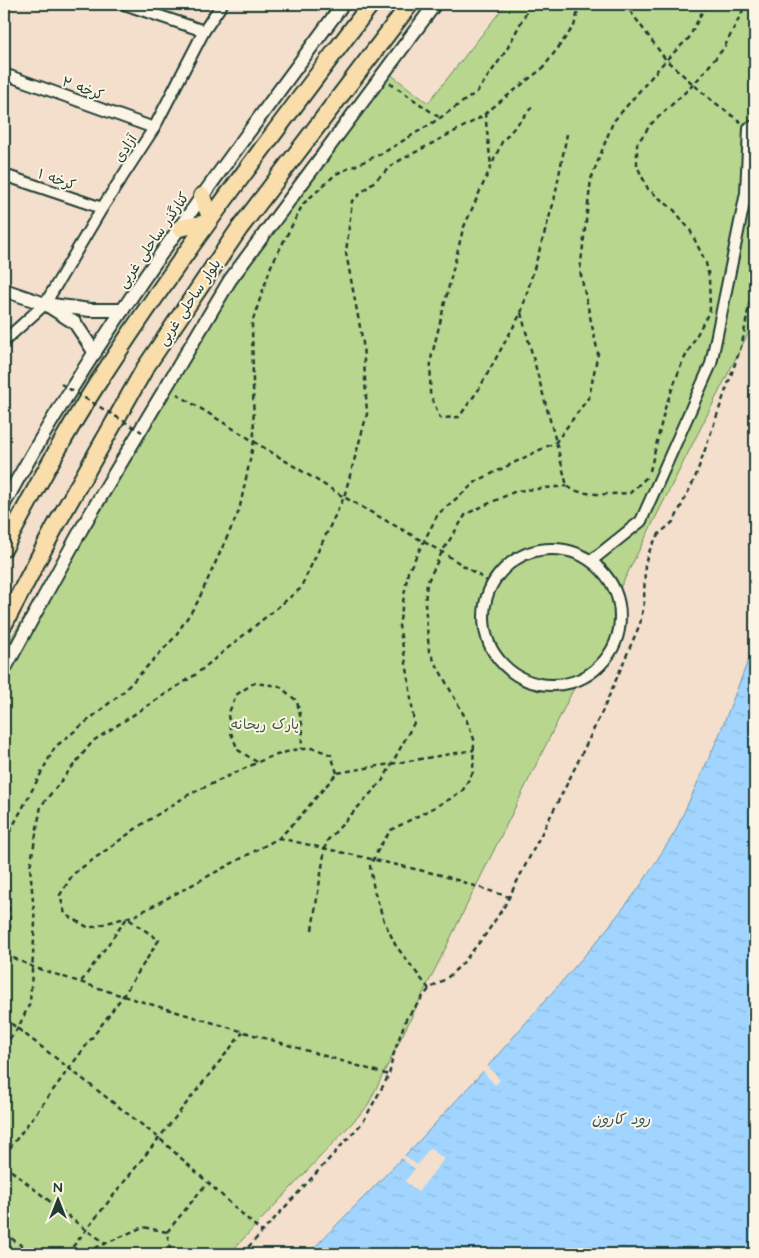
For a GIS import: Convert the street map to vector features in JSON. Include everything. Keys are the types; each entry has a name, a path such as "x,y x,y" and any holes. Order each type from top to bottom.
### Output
{"main road":[{"path":"4,548 49,464 97,383 208,220 370,4"},
{"name":"بلوار ساحلی غربی","path":"4,624 55,527 145,368 240,229 410,4"},
{"path":"202,196 208,220"},
{"path":"180,228 208,220"}],"street":[{"path":"124,4 204,31"},
{"name":"آزادی","path":"4,341 45,304 102,208 154,128 204,31 222,4"},
{"name":"کنارگذر ساحلی غربی","path":"4,504 58,411 123,310 202,196 343,4"},
{"path":"4,670 82,528 230,280 435,4"},
{"name":"کرخه ۲","path":"4,74 154,128"},
{"path":"591,561 642,521 711,364 746,194 752,127"},
{"name":"کرخه ۱","path":"4,175 102,208"},
{"path":"4,290 45,304 90,310 123,310"},
{"path":"45,304 74,323 95,353"},
{"path":"548,549 570,551 591,561 607,575 617,594 621,614 619,636 610,655 596,671 577,682 556,686 536,684 516,676 500,662 489,644 484,624 485,603 492,584 507,566 526,554 548,549"}],"path":[{"path":"389,1076 123,996 34,967 4,955 10,926 6,839 55,747 123,692 174,638 197,603 239,511 254,441 252,323 271,266 303,204 336,174 383,153 440,118 477,92 506,50 528,8 533,4"},
{"path":"4,1046 18,1028 30,1002 34,967 35,923 30,867 41,806 93,741 195,675 300,589 344,497 367,414 363,343 346,253 352,201 395,163 478,119 543,68 574,26 580,4"},
{"path":"625,4 666,60 710,99 752,127"},
{"path":"312,930 326,842 383,780 414,723 408,674 398,626 408,572 438,514 477,481 556,442 589,396 598,353 580,271 591,179 613,122 666,60 689,38 706,4"},
{"path":"521,313 567,486 573,491 607,494 630,493 648,475 665,408 682,364 710,310 709,277 706,263 690,230 674,210 648,189 636,166 636,144 651,124 694,84 724,48 746,4"},
{"path":"381,76 440,118"},
{"path":"532,107 502,142 463,229 431,359 430,393 440,418 459,418 478,389 521,313 554,200 568,134"},
{"path":"486,113 491,168"},
{"path":"242,1254 363,1122 389,1076 393,1056 406,1019 430,989 447,978 462,964 486,934 509,897 598,719 640,624 644,603 645,563 651,547 659,534 674,521 695,478 742,344 755,272"},
{"path":"61,384 142,432"},
{"path":"166,387 344,497 442,552 492,584"},
{"path":"430,989 396,946 384,922 374,890 370,866 391,830 450,799 463,790 473,772 474,739 466,719 429,651 425,604 428,583 442,552 466,514 516,491 567,486"},
{"path":"258,763 238,750 231,733 228,715 236,694 254,683 279,686 298,701 303,729 301,749"},
{"path":"337,773 331,755 314,748 293,750 258,763 188,795 141,825 73,874 60,896 65,914 89,928 136,915 279,838 337,773 474,750"},
{"path":"279,838 441,875 509,897"},
{"path":"82,982 127,918"},
{"path":"4,1156 123,996 159,940 127,918"},
{"path":"4,1018 159,1138 262,1232"},
{"path":"67,1254 243,1032"},
{"path":"4,1165 86,1230 106,1243"},
{"path":"171,1254 167,1232 208,1182"},
{"path":"88,1254 93,1249 143,1227 167,1232"},
{"path":"4,1234 33,1254"}],"green space":[{"name":"پارک ریحانه","path":"506,4 755,4 755,296 751,328 617,594 613,660 577,682 367,1107 229,1254 4,1254 4,654 13,635 255,245 385,70 428,103"}],"water":[{"name":"رود کارون","path":"755,643 755,1254 308,1254 420,1140 488,1066 599,939 639,888 675,832 718,738"}],"pier":[{"path":"488,1066 500,1080 495,1085 482,1070"},
{"path":"430,1148 444,1159 418,1192 405,1181 415,1169 401,1158 404,1155 417,1165"}]}
